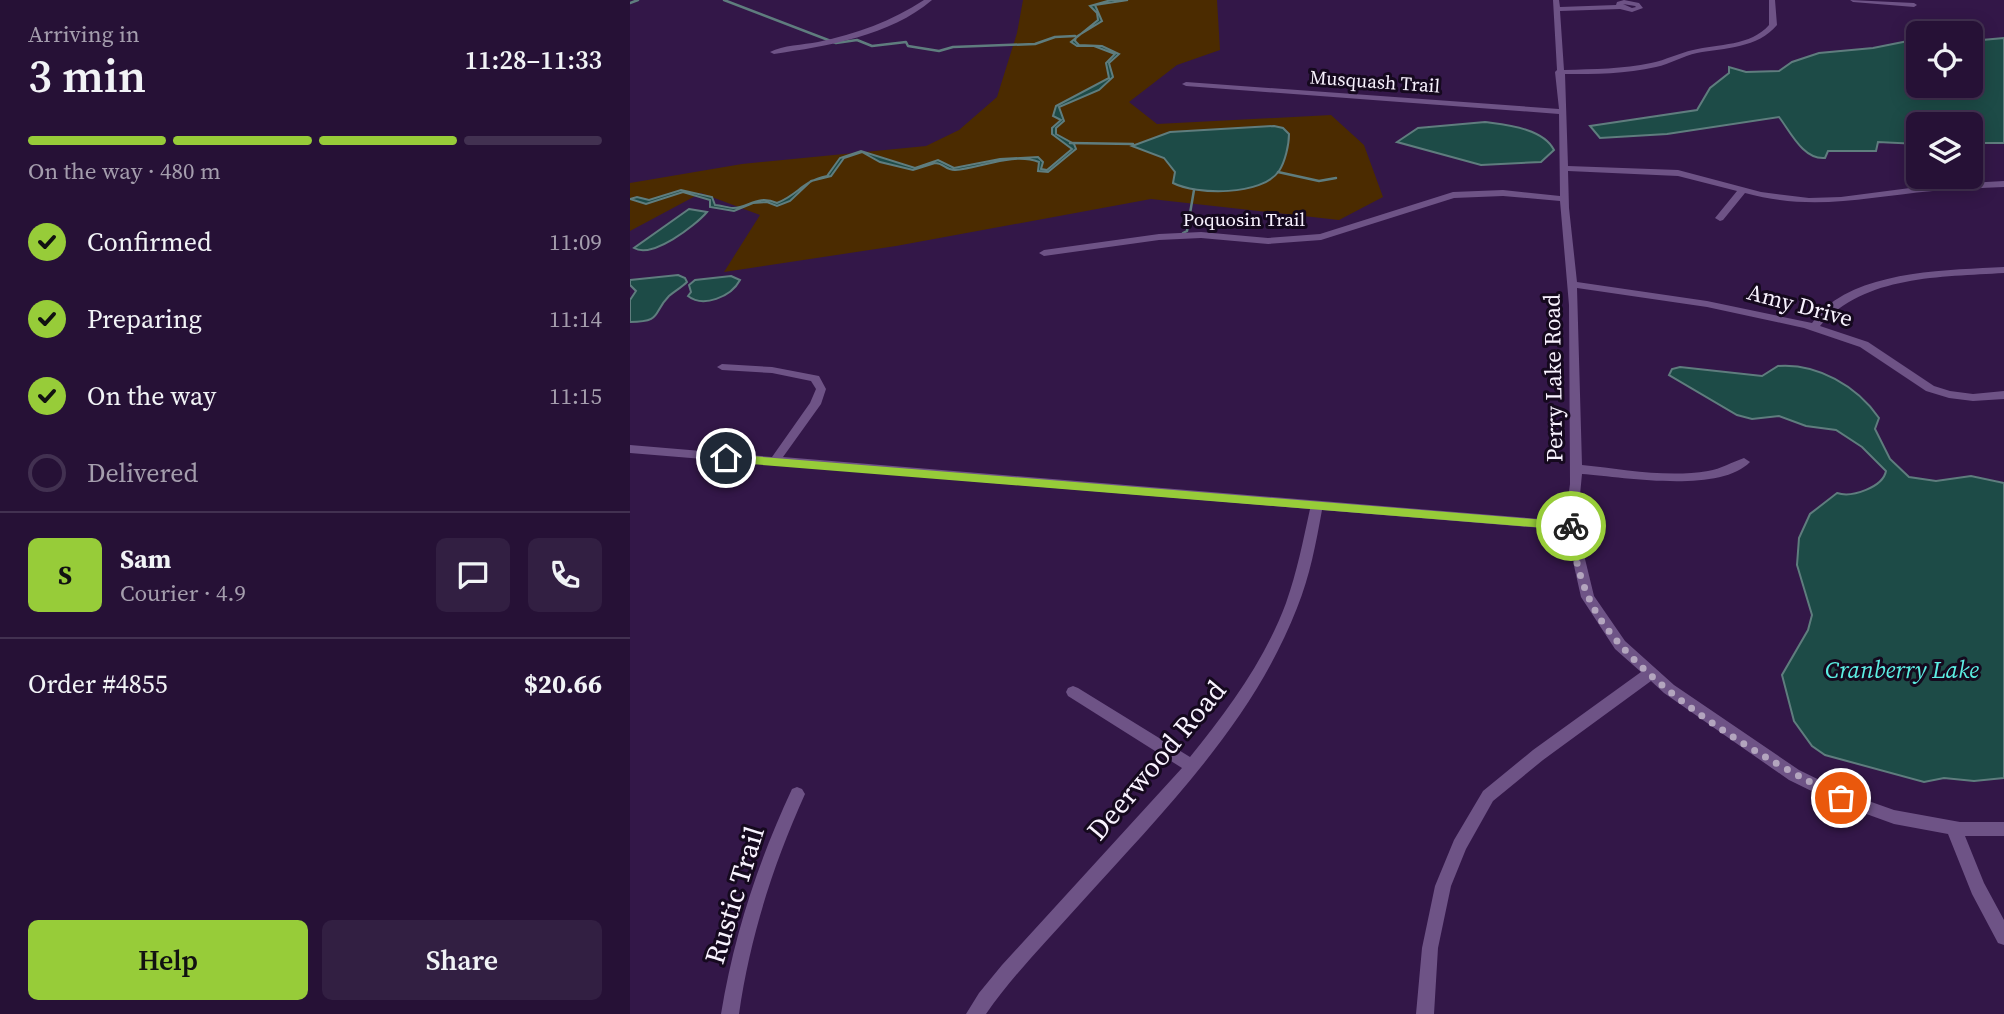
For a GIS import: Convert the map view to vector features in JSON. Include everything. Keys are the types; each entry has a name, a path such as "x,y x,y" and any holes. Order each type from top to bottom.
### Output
{"street":[{"path":"774,52 859,33 906,14 929,0"},
{"path":"1559,72 1629,70 1692,52 1744,43 1766,33 1773,25 1772,0"},
{"path":"1853,0 1914,5"},
{"path":"1556,5 1619,7"},
{"name":"Perry Lake Road","path":"1556,5 1564,199 1572,284 1576,469 1571,526 1579,568 1594,607 1620,645 1651,673 1721,727 1794,775 1841,798 1894,817 1954,828 2004,829"},
{"name":"Musquash Trail","path":"1186,84 1561,111"},
{"path":"1563,168 1665,172 1792,200 1827,201 1922,189 2004,184"},
{"path":"1720,218 1743,190"},
{"name":"Poquosin Trail","path":"1044,253 1159,237 1201,236 1268,241 1321,237 1453,195 1503,193 1564,199"},
{"path":"1814,327 1827,309 1856,292 1890,283 2004,270"},
{"name":"Amy Drive","path":"1572,284 1704,304 1814,327 1861,343 1933,392 1964,399 2004,395"},
{"path":"722,367 797,373 815,378 821,388 815,404 775,462"},
{"path":"630,449 1571,526"},
{"path":"1576,469 1682,476 1717,475 1744,462"},
{"name":"Deerwood Road","path":"975,1014 1011,968 1191,766 1249,689 1287,617 1306,562 1317,506"},
{"path":"1425,1014 1430,948 1443,886 1460,845 1488,796 1538,755 1651,673"},
{"path":"1073,692 1191,766"},
{"name":"Rustic Trail","path":"730,1014 734,980 753,906 779,831 797,794"},
{"path":"1954,828 1978,888 2004,937"}],"shaded area":[{"path":"1023,0 1217,0 1220,50 1177,65 1129,102 1157,124 1331,115 1364,145 1383,197 1339,220 1151,199 896,246 724,272 760,215 701,193 630,231 630,183 742,164 926,146 959,130 997,97 1017,33","holes":["1274,126 1289,134 1279,171 1258,185 1228,191 1197,190 1173,183 1175,172 1164,158 1132,146 1172,132"]}],"water":[{"path":"1111,0 1128,0 1095,5 1102,21 1081,34 1098,20 1097,13 1090,6"},
{"path":"1076,38 1075,41 1079,45 1102,46 1119,54 1109,63 1113,77 1099,90 1059,107 1064,121 1056,128 1056,134 1074,144 1076,149 1048,172 1038,171 1039,162 1029,159 955,170 935,163 913,170 880,162 862,152 844,158 831,176 814,180 827,176 840,158 861,151 915,168 938,160 954,168 1000,159 1038,157 1043,162 1041,169 1047,170 1072,149 1052,134 1052,128 1061,120 1053,116 1056,106 1109,78 1106,63 1115,54 1094,46 1077,46 1071,42"},
{"path":"2004,38 2004,143 1983,143 1983,112 1906,112 1906,143 1878,142 1876,151 1828,151 1825,158 1804,150 1779,117 1667,134 1600,138 1590,126 1697,110 1710,88 1729,73 1729,67 1746,72 1779,71 1792,62 1819,53 1873,48 1906,41 1906,98 1983,98 1983,40"},
{"path":"1485,122 1533,132 1554,150 1541,162 1481,165 1397,142 1418,128"},
{"path":"1274,126 1283,128 1289,134 1281,167 1271,179 1244,189 1212,191 1183,187 1173,183 1175,172 1164,158 1132,146 1170,132"},
{"path":"810,182 790,201 777,206 767,202 753,203 734,211 710,207 710,200 683,192 646,204 630,199 637,197 649,200 681,190 712,197 715,205 733,208 764,200 777,203"},
{"path":"689,209 707,212 693,225 662,245 642,250 634,248"},
{"path":"678,275 687,282 669,296 656,315 648,320 630,322 630,300 636,291 630,285 630,280"},
{"path":"731,276 740,280 724,296 701,301 688,296 691,292 689,285 695,280"},
{"name":"Cranberry Lake","path":"1778,366 1807,368 1821,373 1835,379 1859,396 1879,418 1875,429 1890,459 1909,477 1936,481 1971,476 2004,483 2004,778 1974,781 1944,778 1924,782 1825,755 1812,746 1794,721 1782,675 1808,630 1812,615 1797,565 1799,538 1810,514 1837,493 1851,494 1866,490 1879,482 1886,471 1862,447 1836,430 1806,426 1779,416 1752,419 1737,415 1669,375 1672,369 1680,367 1762,376"}],"waterway":[{"path":"630,3 638,0"},
{"path":"724,0 836,43 857,40 872,46 906,42 908,46 939,51 953,47 1035,44 1055,37 1075,36"},
{"path":"1070,143 1133,144"},
{"path":"1278,172 1319,181 1336,178"},
{"path":"1183,233 1187,231 1194,190"}],"way so far":[{"path":"1571,526 1572,542 1588,597 1620,645 1668,689 1758,753 1794,775 1841,798"}],"route":[{"path":"726,458 1571,526"}]}
